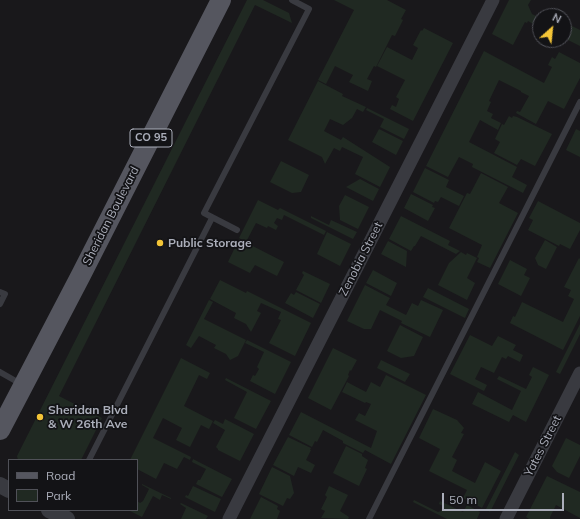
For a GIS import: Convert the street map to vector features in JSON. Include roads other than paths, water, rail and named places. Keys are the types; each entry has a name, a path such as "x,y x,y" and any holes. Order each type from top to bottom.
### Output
{"main road":[{"name":"Sheridan Boulevard","path":"0,430 221,0"}],"street":[{"name":"Zenobia Street","path":"229,519 493,0"},
{"name":"Yates Street","path":"506,519 580,373"}],"lane":[{"path":"237,230 204,213 309,9 292,0"},
{"path":"369,519 580,102"},
{"path":"90,459 212,218"},
{"path":"0,304 3,293"},
{"path":"0,372 23,386"}],"place":[{"name":"Public Storage","path":"160,243"},
{"name":"Sheridan Blvd & W 26th Ave","path":"40,417"}]}
